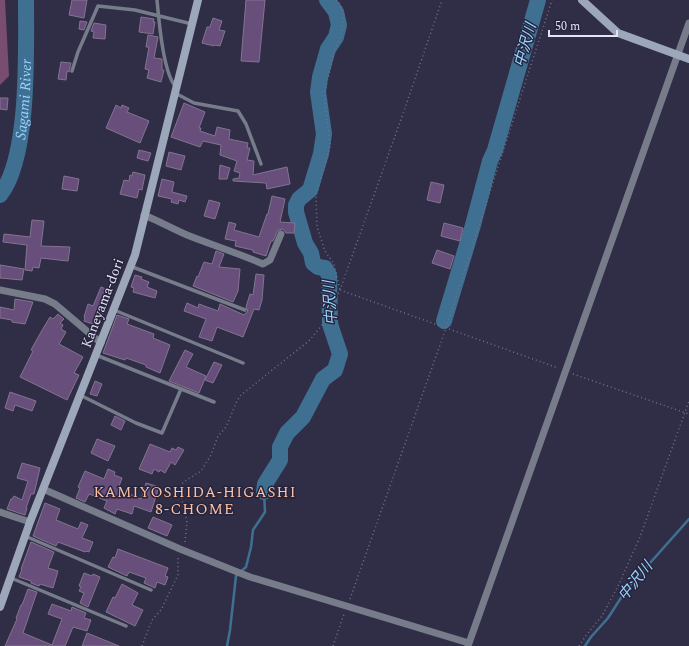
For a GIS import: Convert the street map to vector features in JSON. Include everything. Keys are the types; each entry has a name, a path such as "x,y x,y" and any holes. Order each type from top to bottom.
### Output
{"street":[{"name":"Kaneyama-dori","path":"0,607 30,522 135,255 198,0"},
{"path":"582,0 618,33 689,59"},
{"path":"43,489 182,550 250,577 468,644 689,23"},
{"path":"144,215 186,234 263,264 270,260 281,234"},
{"path":"0,290 45,299 55,304 100,343"},
{"path":"0,512 30,522"}],"lane":[{"path":"156,0 167,70 175,90 194,103 238,111 246,124 261,164"},
{"path":"72,71 78,52 98,6 135,10 192,24"},
{"path":"130,266 245,310"},
{"path":"113,309 243,363"},
{"path":"96,355 214,402"},
{"path":"80,395 136,423 162,434 181,389"},
{"path":"25,536 151,590"},
{"path":"10,578 126,626"}],"path":[{"path":"336,0 344,15 340,39 334,49 325,91 325,105 330,146 316,196 317,227 325,250 334,264 340,290"},
{"path":"142,646 152,620 161,610 178,575 177,567 187,532 187,522 180,491 181,485 201,471 211,455 218,436 226,427 241,395 310,340 329,316 340,290 442,0"},
{"path":"333,646 446,328 552,0"},
{"path":"340,290 689,414"},
{"path":"580,646 587,634 602,616 619,584 637,544 689,401"}],"shaded area":[{"path":"0,0 5,0 9,76 0,85"}],"building":[{"path":"72,0 87,0 84,18 69,15"},
{"path":"246,0 265,0 259,62 241,61"},
{"path":"141,17 154,19 153,34 139,32"},
{"path":"213,18 222,21 219,30 225,31 220,46 202,43 207,27 210,27"},
{"path":"80,21 87,22 84,30 79,29"},
{"path":"94,23 106,25 105,39 93,38 94,32 91,31"},
{"path":"148,35 158,37 154,58 162,59 162,70 164,70 161,82 147,78 149,70 145,69 149,47 146,47"},
{"path":"61,62 71,63 69,72 67,71 66,80 58,79"},
{"path":"0,98 8,98 7,110 0,109"},
{"path":"184,103 205,112 199,128 201,128 200,131 215,136 217,127 230,130 229,139 248,143 247,148 250,148 247,160 254,161 253,175 287,167 290,184 267,189 266,183 233,181 233,179 239,178 240,173 234,171 237,161 220,155 221,145 203,141 200,147 171,137"},
{"path":"116,105 121,108 122,105 129,108 127,112 149,121 140,143 106,128"},
{"path":"139,150 151,153 148,161 137,158"},
{"path":"169,152 185,156 181,170 166,166"},
{"path":"220,165 230,168 227,179 219,179"},
{"path":"133,172 145,175 142,190 139,189 137,198 120,194 124,180 129,181 130,175 132,176"},
{"path":"64,176 79,179 77,191 62,189"},
{"path":"162,179 174,182 172,192 187,196 185,202 179,200 178,204 171,202 172,199 158,196"},
{"path":"431,182 444,185 440,203 427,200"},
{"path":"272,196 285,199 280,222 295,223 294,233 286,233 283,229 278,230 273,241 271,241 266,256 253,252 253,250 235,246 236,241 225,239 229,222 236,224 234,230 259,237 268,214"},
{"path":"209,200 220,203 215,219 204,216"},
{"path":"32,220 44,221 41,246 70,247 68,261 41,258 39,268 33,267 32,271 25,270 27,245 3,242 4,234 30,237"},
{"path":"444,223 463,228 460,241 441,236"},
{"path":"437,250 454,256 450,269 432,263"},
{"path":"216,251 224,254 219,267 240,269 238,291 233,302 193,286 204,262 212,264"},
{"path":"0,265 24,269 22,280 0,278"},
{"path":"256,274 264,275 262,300 259,310 254,309 243,337 217,327 212,341 199,337 206,319 184,311 187,303 198,308 199,304 218,311 220,304 244,315 248,311 246,307 250,294 253,295"},
{"path":"135,275 142,277 141,279 149,282 147,287 157,291 155,298 133,292 134,288 131,287"},
{"path":"101,287 111,291 108,298 104,297 98,311 103,313 98,326 84,321 84,317 88,304 93,306"},
{"path":"15,299 33,302 25,324 0,318 0,307 14,310"},
{"path":"58,314 64,319 60,323 63,325 61,329 66,332 59,344 83,357 74,373 79,375 67,400 20,377 33,351 31,350 50,317 53,319"},
{"path":"117,315 129,319 127,324 154,334 153,338 170,345 160,373 146,367 146,365 126,358 125,360 103,353"},
{"path":"185,350 193,354 186,367 206,376 199,393 169,381"},
{"path":"214,362 222,365 213,383 205,380"},
{"path":"95,381 102,384 97,396 90,394"},
{"path":"10,392 36,401 32,411 15,405 13,411 5,408"},
{"path":"115,416 125,421 121,430 111,425"},
{"path":"97,439 115,446 108,461 91,453"},
{"path":"150,444 170,452 172,448 176,450 178,447 184,450 175,465 171,462 165,473 154,469 152,474 139,469"},
{"path":"22,463 40,468 34,494 31,494 25,515 7,509 11,499 14,496 22,500 28,481 17,478"},
{"path":"108,469 115,472 114,475 122,478 118,489 141,499 146,483 159,487 151,512 134,506 132,514 117,509 115,514 104,508 107,501 89,494 85,502 76,498 80,488 78,487 85,471 104,479"},
{"path":"45,503 60,509 56,520 78,529 81,522 88,525 82,538 93,542 89,552 85,552 58,542 56,546 33,536"},
{"path":"153,517 172,525 167,536 148,528"},
{"path":"31,542 54,552 48,568 58,571 53,588 40,584 39,586 31,583 31,581 19,577"},
{"path":"118,549 168,568 165,576 168,577 165,585 157,582 155,588 144,583 146,578 129,572 127,576 108,567 113,557 115,558"},
{"path":"84,573 92,576 93,574 100,577 88,607 80,603 84,593 79,591 81,587 79,586"},
{"path":"122,584 138,593 132,605 143,610 135,626 106,612 113,597 115,598"},
{"path":"28,589 37,592 23,633 52,645 62,619 48,614 52,604 71,611 72,607 86,613 84,618 91,620 87,631 73,627 65,646 5,646"},
{"path":"87,633 119,646 82,646"}],"waterway":[{"name":"Sagami River","path":"0,195 10,178 17,156 21,130 26,73 26,0"},
{"name":"中沢川","path":"264,492 265,484 280,460 280,447 287,433 303,417 323,379 335,370 340,354 330,324 329,275 325,268 318,267 313,263 311,253 305,243 296,212 296,205 299,199 310,190 321,154 324,134 318,92 320,77 328,49 336,37 339,25 336,12 327,0"},
{"name":"中沢川","path":"444,321 538,0"},
{"name":"中沢川","path":"227,646 236,576 246,567 253,530 265,512 264,492"},
{"name":"中沢川","path":"585,646 608,618 626,590 689,519"}],"district":[{"name":"KAMIYOSHIDA-HIGASHI 8-CHOME","path":"195,500"}]}
